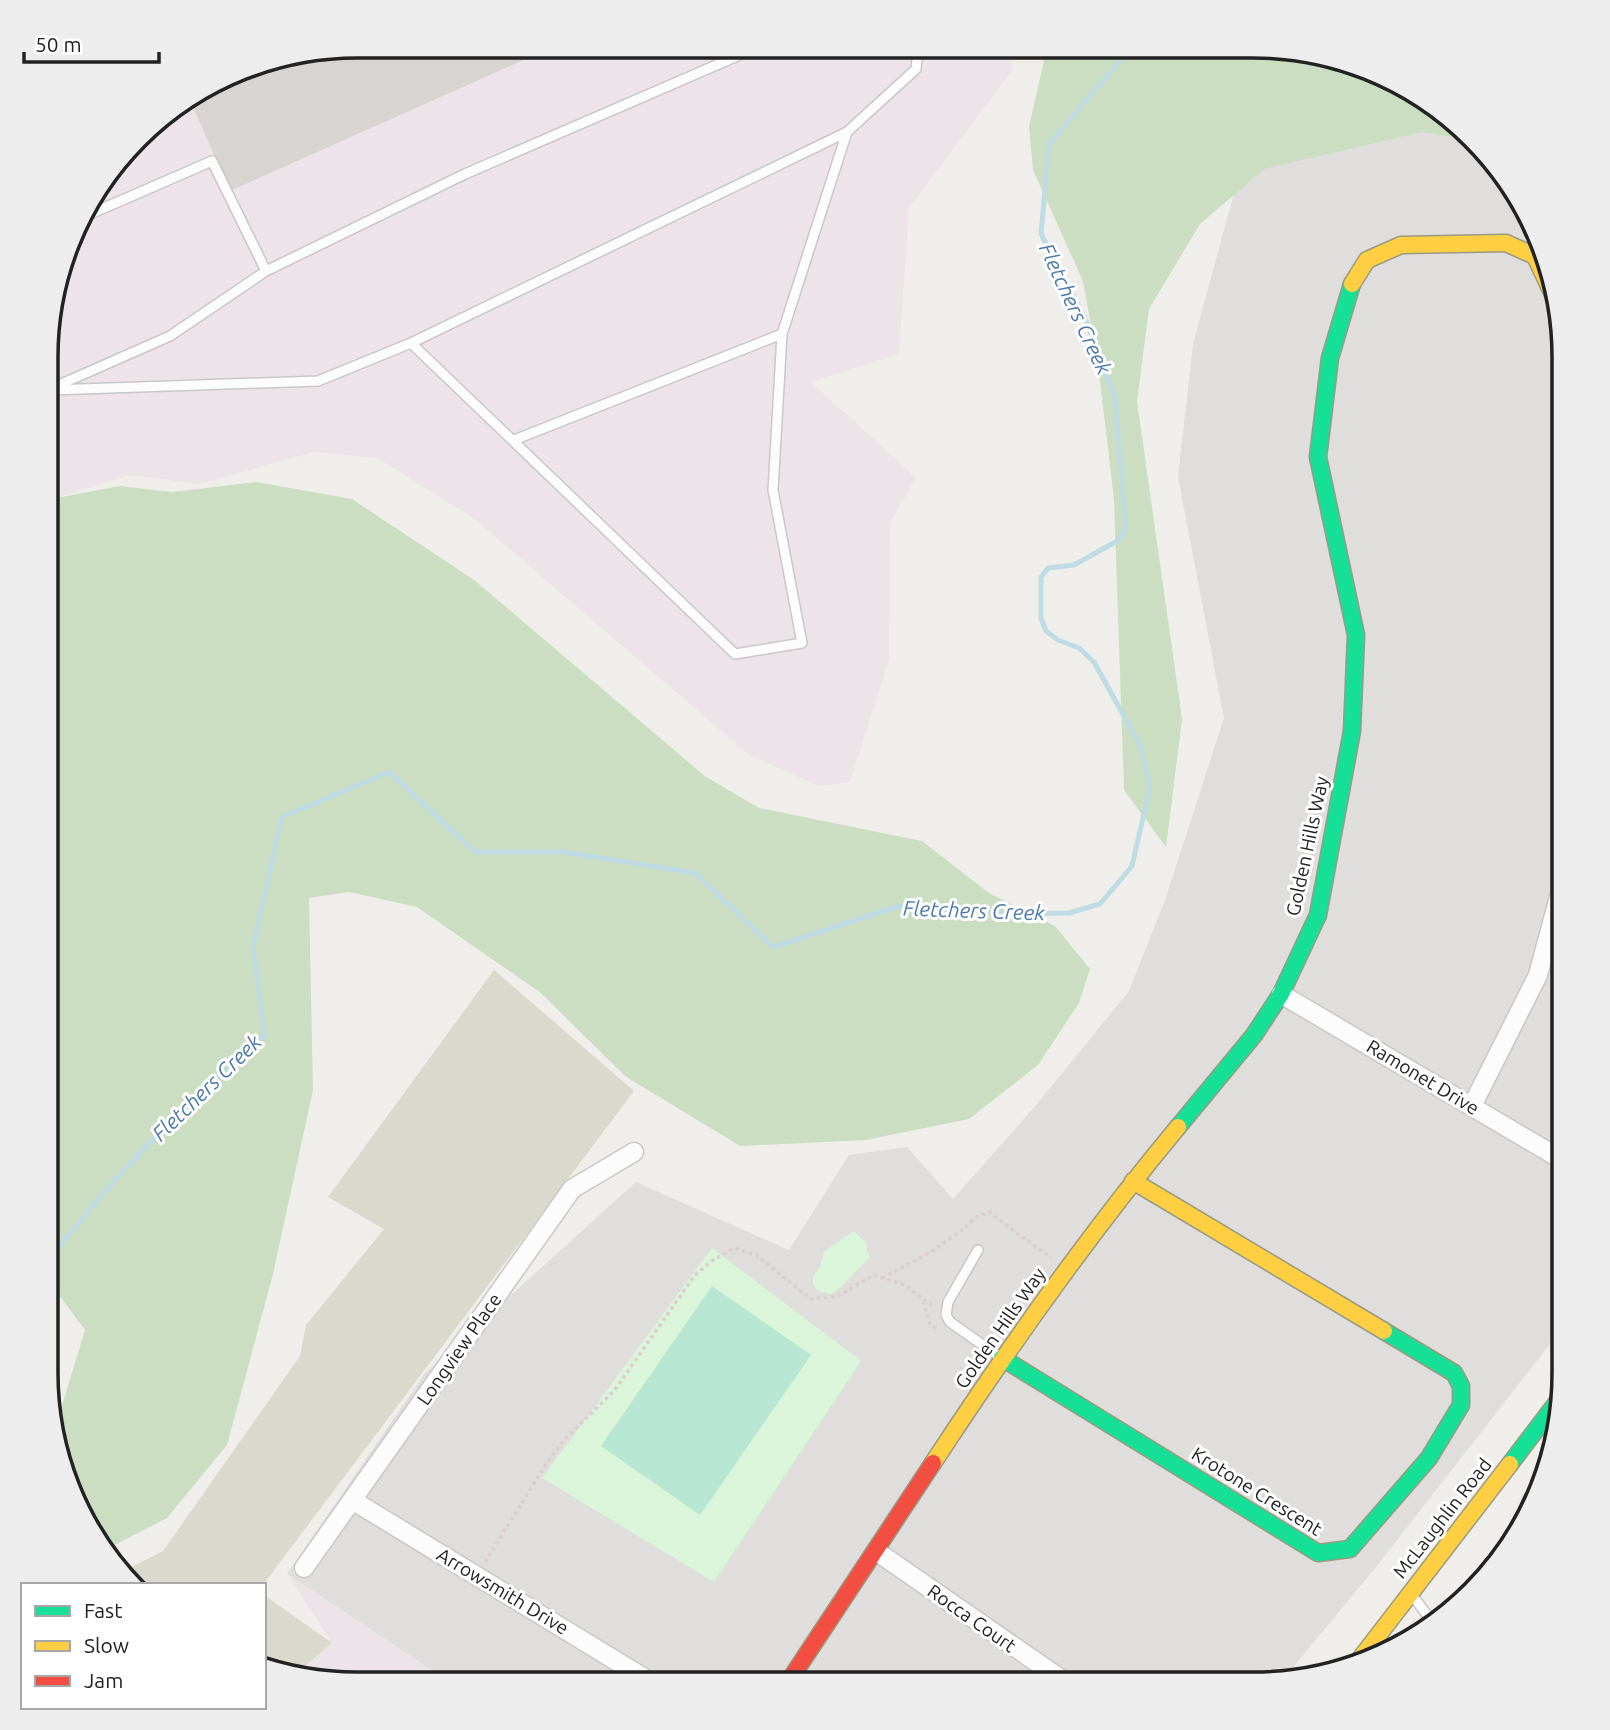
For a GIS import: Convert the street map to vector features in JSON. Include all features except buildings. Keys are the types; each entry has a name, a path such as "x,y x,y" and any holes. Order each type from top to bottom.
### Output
{"street":[{"name":"Golden Hills Way","path":"795,1672 1002,1358 1133,1181 1254,1035 1281,994 1318,915 1352,731 1356,635 1318,457 1330,358 1353,281 1367,260 1401,245 1506,243 1534,256"},
{"path":"1472,1106 1538,975 1552,923"},
{"name":"Ramonet Drive","path":"1281,994 1552,1154"},
{"name":"Longview Place","path":"304,1568 572,1189 634,1152"},
{"name":"Krotone Crescent","path":"1002,1358 1318,1553 1350,1549 1429,1458 1461,1405 1461,1386 1454,1373 1133,1181"},
{"name":"McLaughlin Road","path":"1367,1649 1550,1411"},
{"name":"Arrowsmith Drive","path":"352,1500 635,1672"},
{"name":"Rocca Court","path":"876,1551 1051,1672"}],"lane":[{"path":"58,386 170,336 266,271 465,174 733,58"},
{"path":"58,389 318,382 411,343 847,132 916,69 917,58"},
{"path":"411,343 735,654 802,643 773,490 782,334 847,132"},
{"path":"96,212 212,160 266,271"},
{"path":"514,440 782,334"},
{"path":"978,1250 948,1303 946,1315 950,1322 1002,1358"},
{"path":"1410,1592 1428,1616"}],"path":[{"path":"477,1574 563,1441 614,1391 695,1275 713,1259 734,1248 756,1255 811,1299 838,1296 874,1275 905,1285 928,1303 947,1310"}],"shaded area":[{"path":"337,58 1013,58 1012,71 909,208 899,354 811,382 916,478 890,523 889,660 850,782 819,786 749,755 476,520 377,458 314,452 199,484 130,475 58,498 58,337 63,298 89,224 120,175 145,145 160,132 191,108 224,89 279,68"},
{"path":"1432,118 1465,145 1502,191 1521,224 1542,279 1552,337 1552,1341 1376,1567 1291,1670 434,1672 287,1574 425,1373 636,1182 789,1250 849,1155 907,1147 953,1199 1037,1104 1129,991 1165,900 1224,718 1178,477 1193,344 1240,171"},
{"path":"494,970 634,1091 265,1583 143,1583 130,1568 163,1551 300,1356 306,1325 384,1229 328,1197"},
{"path":"974,1235 1009,1260 977,1309 962,1301 958,1307 933,1296"},
{"path":"287,1574 434,1672 337,1672 304,1668 332,1643"},
{"path":"266,1596 332,1643 303,1668 266,1658"}],"green space":[{"path":"1045,58 1273,58 1312,63 1368,81 1419,108 1457,138 1422,132 1264,169 1200,224 1149,309 1137,401 1182,719 1166,847 1124,790 1114,499 1098,365 1083,281 1033,170 1029,127"},
{"path":"256,482 352,499 474,580 706,777 759,808 922,841 989,893 1055,926 1090,969 1079,1003 1038,1065 969,1119 866,1140 740,1146 625,1076 541,993 417,907 349,892 309,898 313,1090 273,1274 227,1445 167,1518 113,1546 98,1523 81,1488 68,1451 60,1412 85,1330 58,1295 58,498 120,486 172,492"},
{"path":"853,1231 866,1242 870,1257 839,1289 831,1294 817,1291 813,1277 820,1267 824,1252"},
{"path":"712,1248 861,1361 714,1582 542,1478"},
{"path":"712,1286 811,1355 700,1515 601,1446"}],"waterway":[{"name":"Fletchers Creek","path":"58,1248 159,1133 265,1035 253,948 282,817 389,772 475,852 562,852 695,873 773,947 899,906 1008,914 1069,913 1100,904 1132,866 1150,787 1141,747 1094,662 1079,648 1058,640 1046,631 1041,618 1041,577 1048,568 1074,565 1119,540 1126,528 1115,397 1085,318 1041,234 1049,144 1122,58"}],"traffic: fast":[{"path":"1178,1127 1254,1035 1281,994 1318,915 1352,731 1356,635 1318,457 1330,358 1352,284"},
{"path":"1002,1358 1318,1553 1350,1549 1429,1458 1461,1405 1461,1386 1454,1373 1384,1331"},
{"path":"1510,1464 1550,1411"}],"traffic: slow":[{"path":"1352,284 1367,260 1401,245 1506,243 1534,256"},
{"path":"933,1463 1051,1292 1113,1208 1178,1127"},
{"path":"1133,1181 1384,1331"},
{"path":"1367,1649 1510,1464"}],"traffic: jam":[{"path":"795,1672 933,1463"}]}
